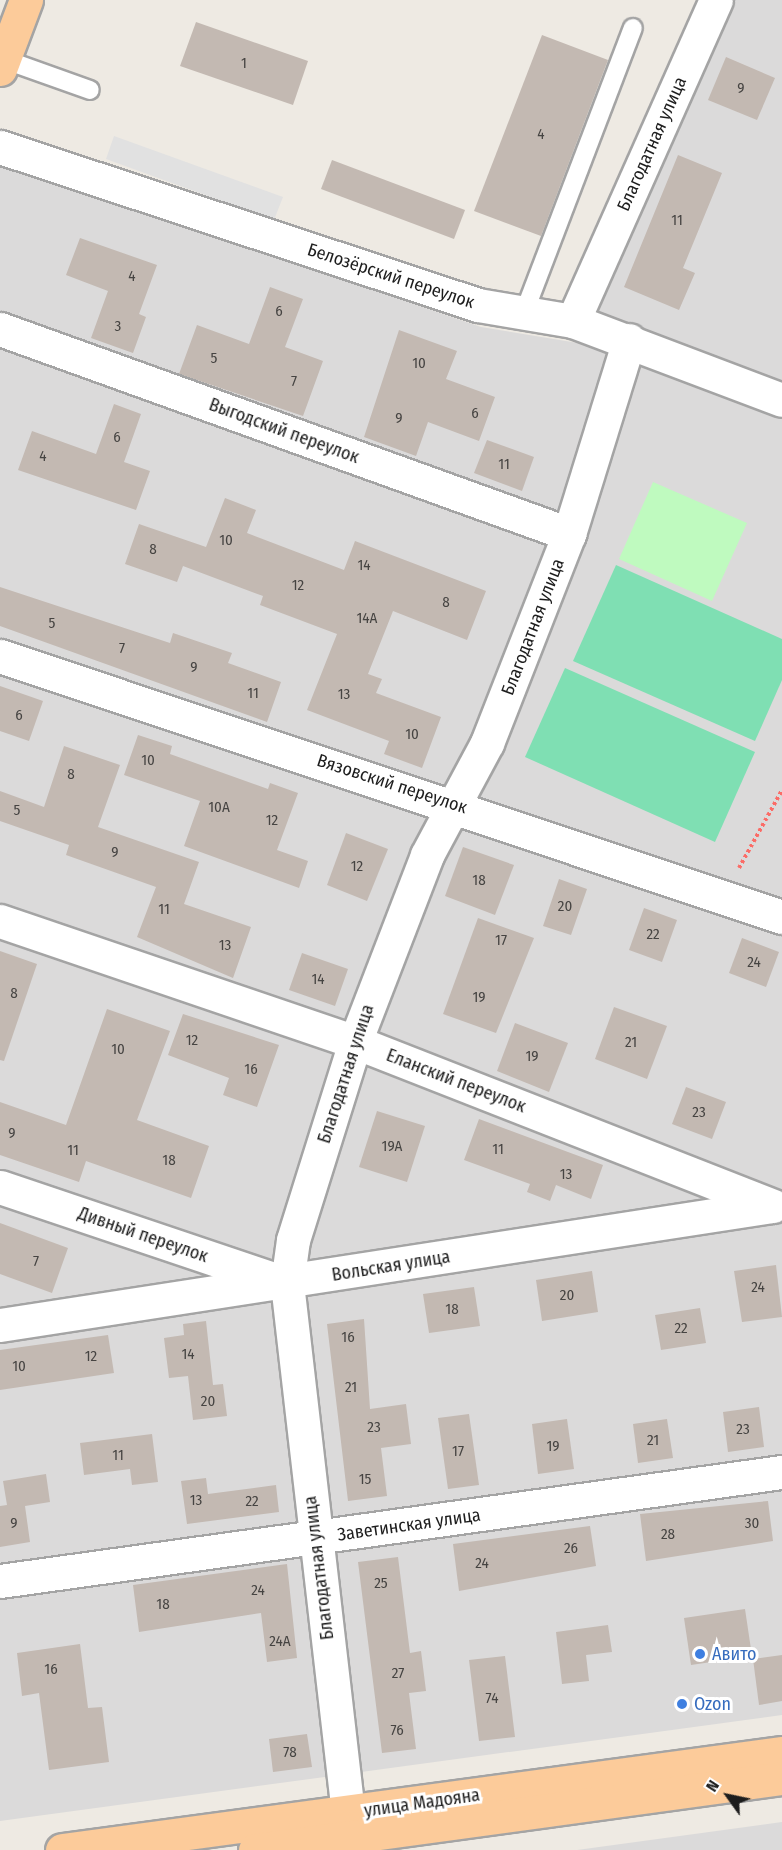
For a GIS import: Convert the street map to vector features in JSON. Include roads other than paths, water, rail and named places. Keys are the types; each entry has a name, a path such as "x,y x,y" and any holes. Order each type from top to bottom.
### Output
{"main road":[{"path":"2,64 26,0"},
{"name":"улица Мадояна","path":"255,1850 782,1753"},
{"name":"улица Мадояна","path":"62,1850 351,1833 782,1778"}],"street":[{"name":"Благодатная улица","path":"573,321 716,0"},
{"name":"Белозёрский переулок","path":"0,147 478,305 573,321 629,340 782,400"},
{"name":"Выгодский переулок","path":"0,329 569,534"},
{"name":"Благодатная улица","path":"351,1833 287,1283 293,1240 355,1042 427,855 456,805 487,743 569,534 629,340"},
{"name":"Вязовский переулок","path":"0,656 721,893 782,916"},
{"name":"Еланский переулок","path":"0,921 355,1042 777,1205"},
{"name":"Дивный переулок","path":"0,1187 287,1283"},
{"name":"Вольская улица","path":"0,1325 287,1283 777,1205"},
{"name":"Заветинская улица","path":"0,1581 782,1472"}],"lane":[{"path":"524,313 633,28"},
{"path":"2,64 90,90"}],"place":[{"name":"Авито","path":"700,1654"},
{"name":"Ozon","path":"682,1704"}]}
